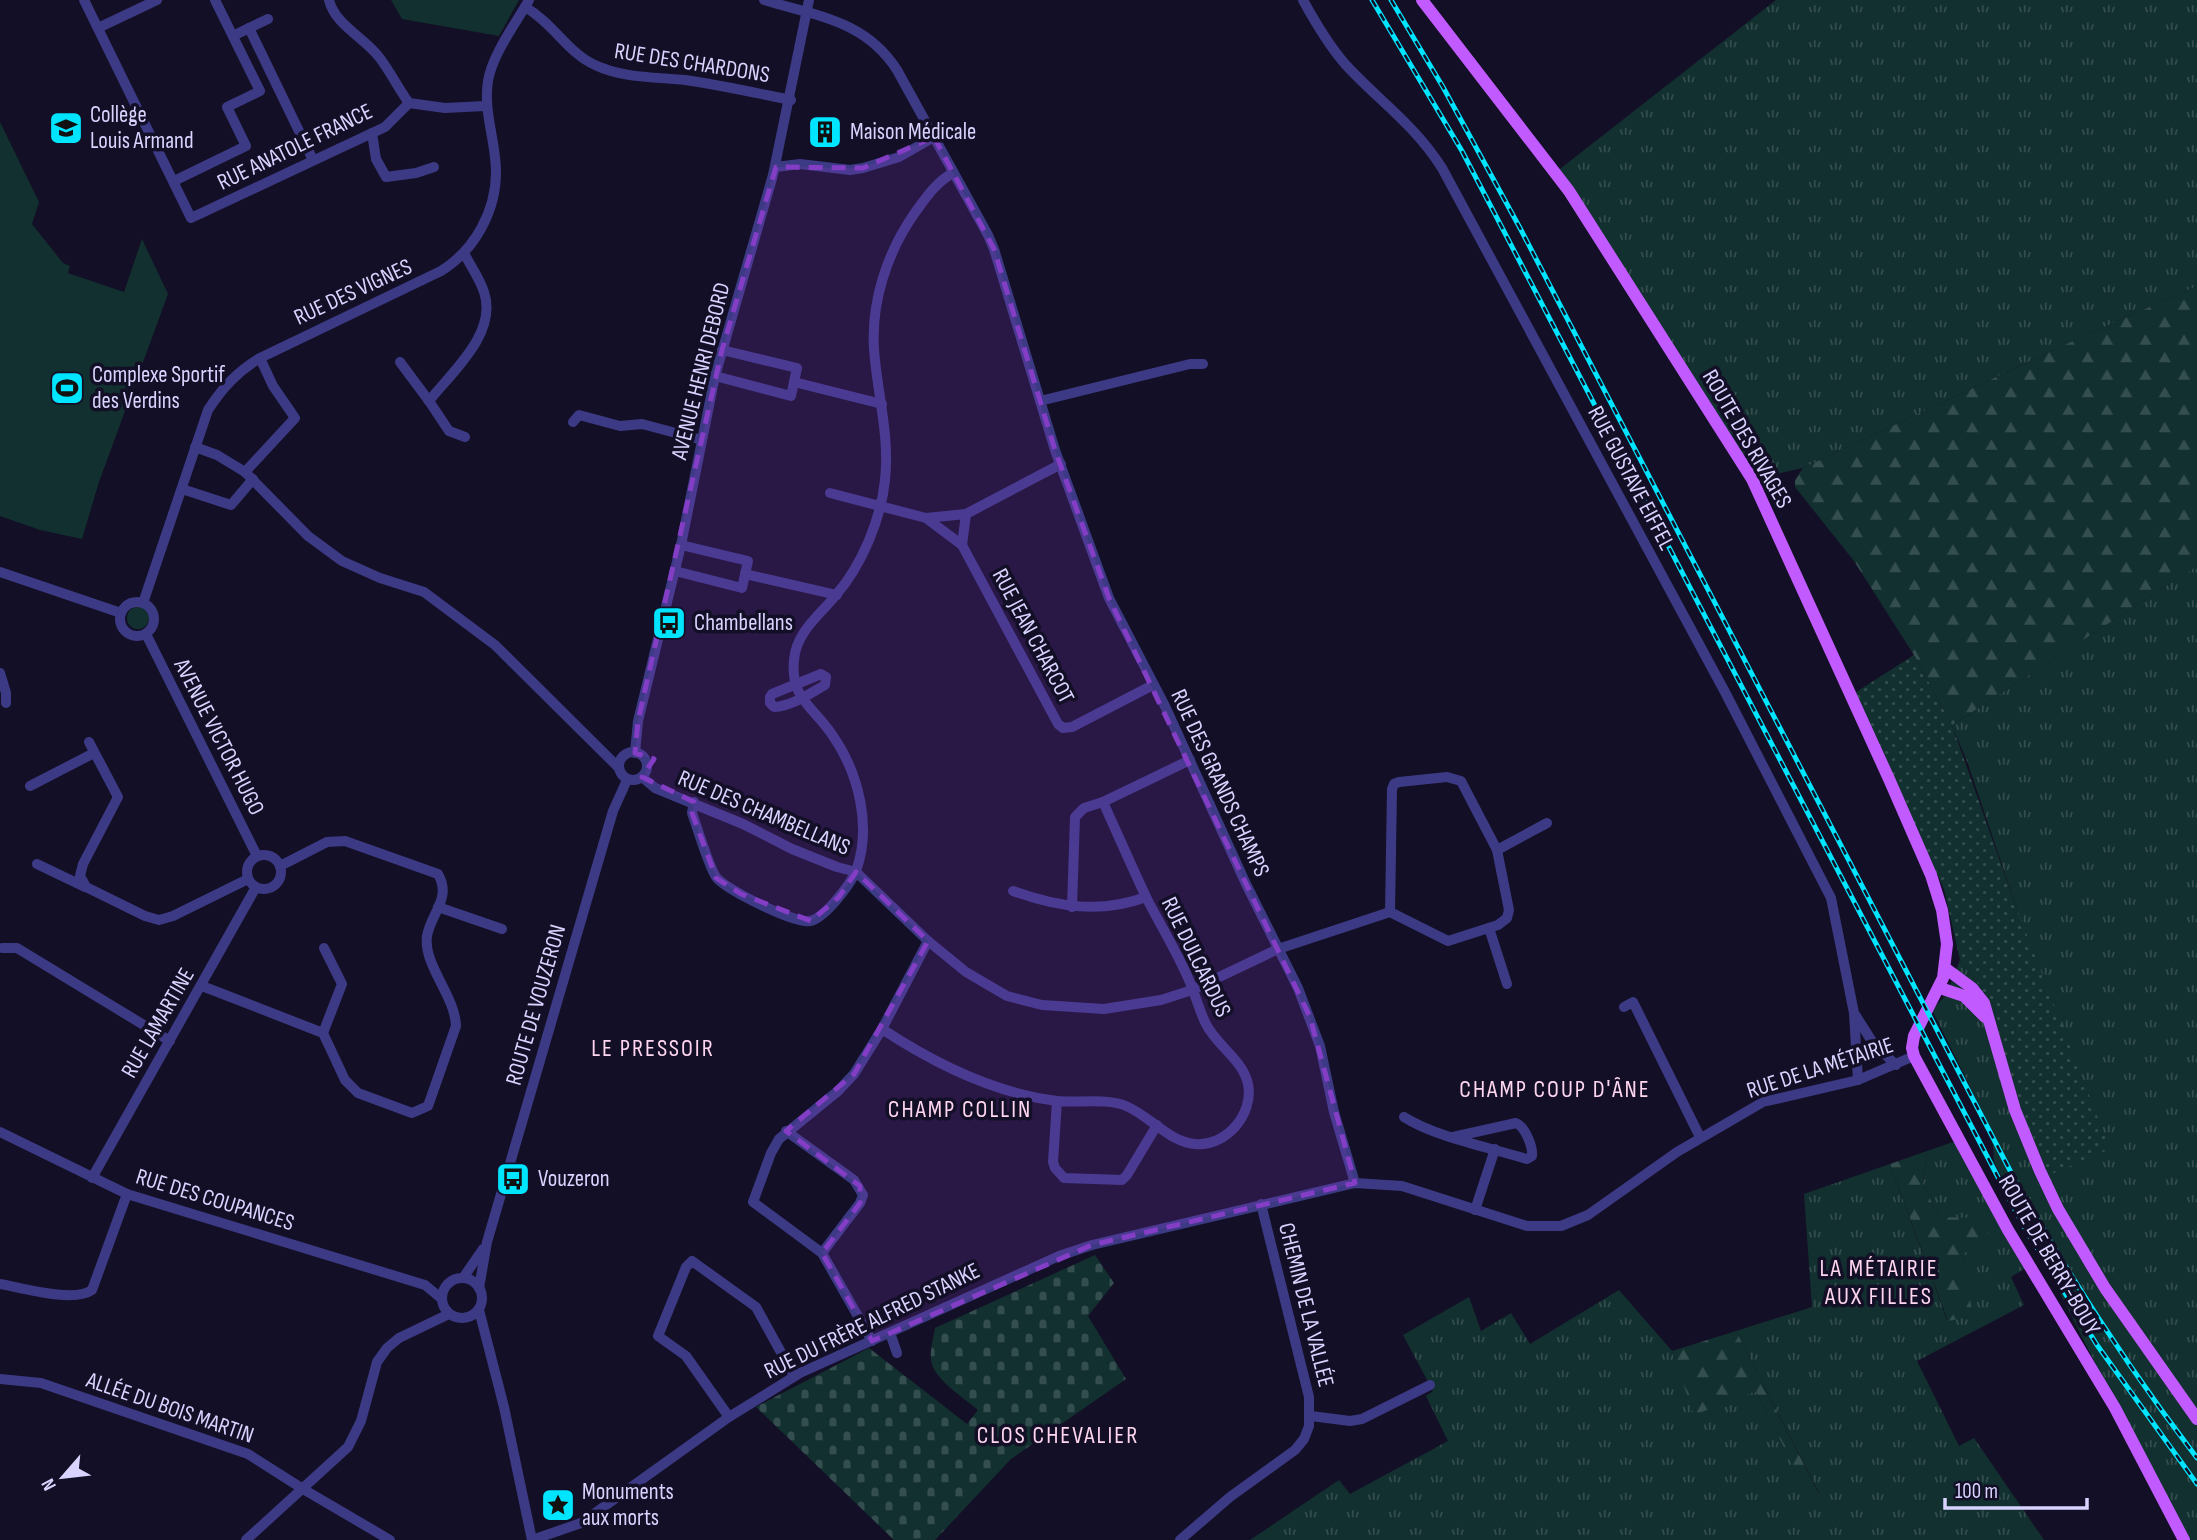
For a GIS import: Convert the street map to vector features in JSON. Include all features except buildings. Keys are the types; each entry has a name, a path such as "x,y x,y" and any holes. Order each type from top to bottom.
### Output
{"main road":[{"name":"ROUTE DES RIVAGES","path":"1422,0 1569,191 1752,479 1931,875 1942,909 1947,944 1940,988"},
{"path":"1945,968 1979,994 1987,1011 2015,1110 2039,1171 2062,1216 2105,1288 2197,1419"},
{"path":"1914,1056 1914,1036 1940,988 1964,996 1990,1023"},
{"name":"ROUTE DE BERRY-BOUY","path":"1914,1056 2029,1266 2115,1408 2184,1540"}],"street":[{"path":"84,0 174,181 246,146 227,107 276,84"},
{"path":"98,28 157,0"},
{"path":"215,0 260,91"},
{"path":"329,0 337,17 370,46 409,103 445,108 485,106"},
{"name":"RUE DES GRANDS CHAMPS","path":"764,0 824,16 850,27 880,47 897,70 994,249 1040,401 1109,597 1298,988 1320,1046 1334,1112 1355,1183"},
{"name":"AVENUE HENRI DEBORD","path":"635,753 638,721 681,545 715,376 776,166 809,0"},
{"name":"RUE GUSTAVE EIFFEL","path":"1303,0 1325,38 1346,64 1412,127 1431,151 1534,336 1612,487 1726,694 1830,898 1854,1013 1858,1080"},
{"name":"RUE DES CHARDONS","path":"527,4 577,54 597,66 618,73 688,81 791,100"},
{"name":"RUE DES VIGNES","path":"144,603 208,410 224,386 240,370 260,358 450,265 464,253 483,227 493,196 496,171 485,106 488,78 495,60 527,4"},
{"path":"233,36 268,19"},
{"path":"249,28 313,160"},
{"name":"RUE ANATOLE FRANCE","path":"174,181 191,218 372,134 384,127 409,103"},
{"path":"372,134 376,159 386,177 416,173 434,167"},
{"path":"776,166 800,164 850,170 863,168 899,157 934,137"},
{"path":"694,802 692,813 716,878 769,909 800,921 811,921 821,916 839,897 856,872 863,828 855,780 834,737 801,699 794,683 794,658 800,638 814,618 837,595 856,567 880,506 885,480 886,442 874,335 878,299 894,247 908,223 928,194 953,173"},
{"path":"429,401 477,341 484,323 484,293 464,253"},
{"path":"715,376 791,396 797,368 722,350"},
{"path":"181,489 231,505 249,475 295,418 273,386 260,358"},
{"path":"400,362 449,431 465,438"},
{"path":"1040,401 1190,363 1203,365"},
{"path":"794,382 882,404"},
{"path":"573,422 579,415 620,426 642,424 702,440"},
{"path":"195,447 217,454 249,475 320,547 344,562 380,578 424,592 495,645 618,767 627,780 634,781 642,777 647,770 647,762 642,755 627,753 620,759 618,767"},
{"name":"RUE JEAN CHARCOT","path":"830,493 926,518 966,514 1061,464"},
{"path":"962,545 966,514"},
{"name":"RUE JEAN CHARCOT","path":"926,518 962,545 1058,724 1063,728 1072,727 1153,685"},
{"path":"675,571 742,588 748,561 681,545"},
{"path":"0,572 121,613"},
{"path":"745,574 837,595"},
{"path":"144,603 128,604 121,613 121,623 125,631 135,636 146,634"},
{"name":"AVENUE VICTOR HUGO","path":"144,603 151,608 155,618 153,627 146,634 257,856"},
{"path":"0,673 6,703"},
{"path":"821,674 826,677 825,685 801,699 779,708 770,703 772,694 794,683 821,674"},
{"path":"86,887 80,876 83,864 118,797 89,742"},
{"path":"30,786 94,753"},
{"path":"1072,907 1075,817 1084,808 1103,802 1190,760"},
{"name":"RUE DES CHAMBELLANS","path":"642,777 655,788 694,802 792,849 856,872 929,941 985,984 1007,996 1042,1005 1104,1009 1161,1000 1192,990 1278,949 1390,912"},
{"path":"1457,778 1464,786 1497,850 1509,914 1504,922 1448,941 1390,912 1394,784 1457,778"},
{"name":"ROUTE DE VOUZERON","path":"479,1288 487,1242 613,811 627,780"},
{"name":"RUE DULCARDUS","path":"882,1029 923,1056 962,1075 1057,1101 1125,1105 1180,1140 1196,1144 1212,1142 1233,1129 1245,1110 1249,1087 1245,1073 1211,1033 1103,802"},
{"path":"1497,850 1548,823"},
{"path":"202,986 323,1033 345,1080 358,1093 412,1113 428,1106 456,1026 455,1012 429,955 427,937 444,884 438,874 345,841 327,842 280,866"},
{"path":"257,856 268,856 280,866 280,878 267,889 252,883 247,874 249,863 257,856"},
{"path":"37,864 145,916 159,919 173,916 252,883"},
{"name":"RUE LAMARTINE","path":"92,1178 202,986 252,883"},
{"path":"1013,891 1046,903 1072,907 1126,904 1146,897"},
{"path":"438,907 502,929"},
{"path":"1489,928 1507,984"},
{"path":"872,1341 822,1253 752,1202 771,1153 786,1131 838,1091 854,1074 882,1029 929,941"},
{"path":"323,1033 342,984 324,947"},
{"path":"2,948 17,948 170,1041"},
{"path":"1624,1007 1633,1002 1700,1137"},
{"name":"RUE GUSTAVE EIFFEL","path":"1854,1013 1873,1043 1896,1065"},
{"name":"RUE DE LA MÉTAIRIE","path":"1261,1205 1355,1183 1402,1186 1527,1226 1562,1226 1588,1215 1700,1137 1763,1102 1858,1080 1914,1056"},
{"path":"1057,1101 1053,1162 1064,1178 1122,1180 1157,1125"},
{"path":"1404,1117 1422,1128 1527,1159 1532,1156 1521,1125 1516,1123 1453,1137"},
{"path":"786,1131 854,1180 863,1195 860,1203 822,1253"},
{"path":"1474,1143 1473,1134 1476,1131"},
{"name":"RUE DES COUPANCES","path":"0,1132 127,1194 425,1285 442,1299"},
{"path":"1475,1210 1495,1149"},
{"path":"0,1284 62,1295 88,1294 92,1290 127,1194"},
{"name":"RUE DU FRÈRE ALFRED STANKE","path":"532,1540 581,1523 729,1417 794,1376 1059,1256 1092,1245 1261,1205"},
{"name":"CHEMIN DE LA VALLÉE","path":"1180,1540 1230,1497 1295,1451 1304,1438 1311,1416 1309,1397 1261,1205"},
{"name":"ROUTE DE VOUZERON","path":"463,1278 487,1242"},
{"path":"729,1417 686,1356 658,1336 686,1267 692,1261 756,1307 794,1376"},
{"path":"479,1310 466,1318 454,1317 449,1314 442,1299 444,1289 451,1282 463,1278 475,1283 479,1288 482,1299 479,1310 485,1342 504,1407 532,1540"},
{"name":"RUE DES COUPANCES","path":"425,1285 451,1282"},
{"path":"246,1540 343,1453 354,1438 377,1362 387,1348 400,1338 449,1314"},
{"path":"466,1318 485,1342"},
{"path":"890,1333 897,1353"},
{"name":"ALLÉE DU BOIS MARTIN","path":"0,1379 41,1383 248,1454 390,1540"},
{"name":"CHEMIN DE LA VALLÉE","path":"1311,1416 1350,1421 1362,1419 1430,1385"}],"highlighted area":[{"path":"934,137 994,249 1055,450 1109,598 1310,1017 1355,1183 1092,1245 872,1341 822,1253 860,1203 860,1186 786,1131 854,1074 928,941 856,872 839,897 811,921 741,894 716,878 692,813 694,802 642,777 654,759 635,753 638,721 722,350 776,167 863,168"}],"green space":[{"path":"391,0 519,0 499,36 402,19"},
{"path":"1776,0 2197,0 2197,286 2075,340 1803,468 1752,479 1556,172"},
{"name":"Complexe Sportif des Verdins","path":"0,122 39,202 32,224 63,263 70,266 68,273 124,292 142,239 168,294 99,482 82,539 40,530 0,516"},
{"path":"2197,286 2197,566 1952,725 1914,655 1854,561 1795,487 1795,480 1803,468 2075,340"},
{"path":"2197,566 2197,1540 2184,1540 1994,1162 1992,1131 1932,1010 1946,995 1960,960 1993,1004 2009,1077 2018,912 1968,764 1952,725"},
{"path":"134,607 142,607 149,614 149,622 142,629 134,629 127,622 127,614"},
{"path":"1914,655 1952,725 2018,912 2110,1149 2049,1175 2009,1077 1993,1004 1960,960 1944,889 1853,694"},
{"path":"1959,1140 2029,1266 2011,1277 2024,1305 1917,1361 1959,1446 1974,1438 2044,1540 1250,1540 1339,1480 1350,1494 1448,1441 1426,1396 1433,1391 1403,1335 1469,1297 1481,1331 1511,1313 1530,1344 1619,1290 1672,1351 1695,1413 1756,1391 1810,1499 1819,1493 1736,1331 1812,1307 1804,1194 1890,1164 1947,1320 1972,1316 1962,1254 1923,1184 1927,1151"},
{"path":"1927,1151 1923,1184 1939,1217 1984,1218 1991,1242 1962,1254 1973,1316 1948,1321 1890,1164"},
{"path":"1095,1255 1114,1283 1088,1316 1126,1379 1011,1459 935,1540 894,1540 756,1407 869,1348 967,1424 978,1410 947,1385 933,1367 931,1353 935,1328"},
{"path":"1736,1331 1819,1494 1810,1500 1756,1391 1694,1415 1672,1351"}],"railway":[{"path":"1372,0 1462,151 2023,1225 2097,1345 2197,1484"},
{"path":"1391,0 1443,87 1520,228 2016,1182 2102,1323 2197,1458"}],"place":[{"name":"Collège Louis Armand","path":"66,128"},
{"name":"Maison Médicale","path":"825,132"},
{"name":"Complexe Sportif des Verdins","path":"67,388"},
{"name":"Chambellans","path":"669,623"},
{"name":"Vouzeron","path":"513,1179"},
{"name":"Monuments aux morts","path":"558,1505"}],"district":[{"name":"LE PRESSOIR","path":"653,1048"},
{"name":"CHAMP COUP D'ÂNE","path":"1555,1089"},
{"name":"CHAMP COLLIN","path":"960,1109"},
{"name":"LA MÉTAIRIE AUX FILLES","path":"1879,1282"},
{"name":"CLOS CHEVALIER","path":"1058,1435"}]}
